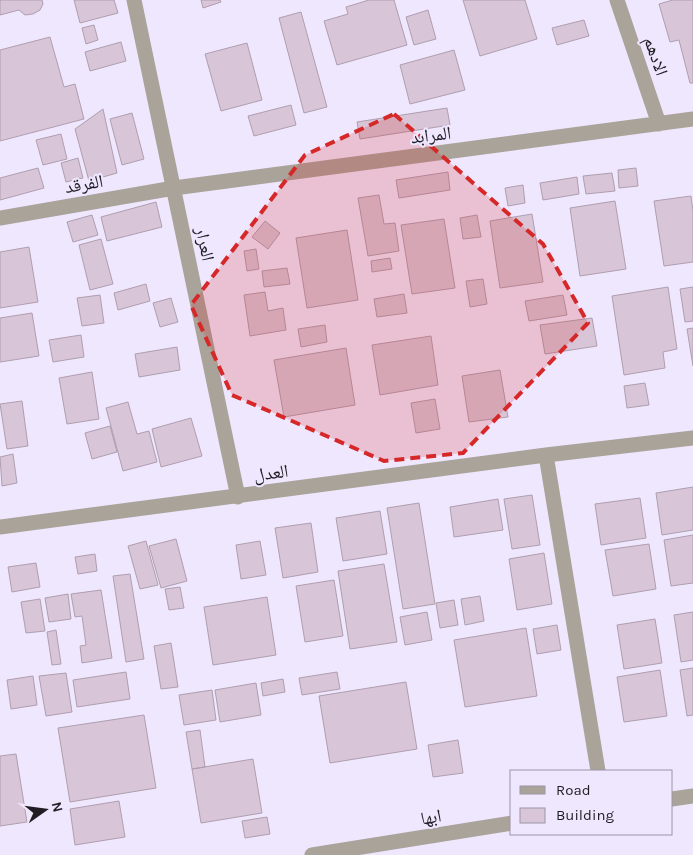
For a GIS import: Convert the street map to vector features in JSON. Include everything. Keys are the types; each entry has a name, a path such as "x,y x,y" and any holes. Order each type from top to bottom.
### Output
{"street":[{"name":"العرار","path":"134,0 238,497"},
{"name":"الادهم","path":"617,0 659,124"},
{"name":"المرابد","path":"174,188 693,119"},
{"name":"الفرقد","path":"0,218 174,188"},
{"name":"العدل","path":"0,527 546,455 693,438"},
{"path":"546,455 598,770"},
{"path":"673,799 693,796"},
{"name":"ابها","path":"312,855 358,852 510,823"}],"highlighted area":[{"path":"394,114 543,244 588,323 463,453 384,461 232,395 191,305 305,155"}],"building":[{"path":"0,0 42,0 43,4 40,10 33,14 25,15 19,10 0,15"},
{"path":"74,0 114,0 118,13 80,23"},
{"path":"201,0 220,0 221,2 203,8"},
{"path":"369,0 394,0 407,45 337,65 324,21 348,14 346,7"},
{"path":"463,0 525,0 537,39 480,56"},
{"path":"673,0 693,0 693,83 690,83 679,40 670,42 659,4"},
{"path":"428,10 436,39 414,45 406,17"},
{"path":"301,12 327,107 304,113 279,18"},
{"path":"584,20 589,36 557,45 552,28"},
{"path":"94,25 98,40 86,44 82,28"},
{"path":"50,37 64,87 75,84 84,119 0,141 0,50"},
{"path":"121,42 126,61 90,71 85,52"},
{"path":"247,43 262,100 221,111 205,54"},
{"path":"454,50 465,90 410,104 400,65"},
{"path":"291,105 296,125 254,136 248,116"},
{"path":"447,108 450,125 360,139 357,122"},
{"path":"103,109 117,173 89,181 75,129"},
{"path":"132,113 144,159 122,165 110,119"},
{"path":"61,134 67,159 43,165 36,140"},
{"path":"78,158 83,178 66,182 61,163"},
{"path":"38,168 44,188 0,200 0,178"},
{"path":"636,168 638,186 619,188 618,170"},
{"path":"448,172 450,190 399,198 396,180"},
{"path":"612,173 615,191 586,194 583,176"},
{"path":"577,177 579,194 543,200 540,183"},
{"path":"523,185 525,203 508,206 505,188"},
{"path":"379,195 384,224 395,223 399,251 368,256 358,198"},
{"path":"691,196 693,211 693,262 664,266 654,201"},
{"path":"615,201 626,269 580,276 570,208"},
{"path":"156,202 162,227 107,241 101,217"},
{"path":"532,214 543,282 500,288 490,221"},
{"path":"92,215 98,235 73,242 67,222"},
{"path":"477,215 481,237 463,239 460,218"},
{"path":"444,219 455,288 412,294 401,225"},
{"path":"265,221 280,233 268,249 252,237"},
{"path":"347,230 358,300 307,308 296,238"},
{"path":"101,239 113,284 90,290 79,245"},
{"path":"29,247 38,302 0,308 0,252"},
{"path":"256,249 259,269 247,271 244,251"},
{"path":"390,258 392,269 372,272 371,261"},
{"path":"287,268 290,284 264,287 262,271"},
{"path":"483,279 487,304 470,307 466,281"},
{"path":"146,284 150,301 118,310 114,293"},
{"path":"668,287 677,349 663,352 665,368 624,375 612,296"},
{"path":"693,287 693,321 685,322 680,289"},
{"path":"265,292 268,311 283,308 286,330 250,336 244,295"},
{"path":"404,294 407,313 377,317 374,299"},
{"path":"100,295 104,323 82,326 77,298"},
{"path":"563,295 567,315 529,321 525,301"},
{"path":"171,298 178,322 160,327 153,303"},
{"path":"32,313 39,356 0,362 0,318"},
{"path":"592,318 597,346 545,354 540,325"},
{"path":"325,325 327,342 301,347 298,329"},
{"path":"693,328 693,366 687,329"},
{"path":"81,335 84,357 53,362 49,340"},
{"path":"431,336 438,385 380,395 372,345"},
{"path":"177,347 180,370 139,377 135,354"},
{"path":"346,348 355,405 284,417 274,360"},
{"path":"500,370 508,417 469,422 462,376"},
{"path":"92,372 99,419 67,424 59,378"},
{"path":"645,383 649,405 627,408 624,386"},
{"path":"435,399 440,429 416,433 411,403"},
{"path":"22,401 28,446 7,449 0,404"},
{"path":"128,402 137,434 149,431 157,462 123,471 106,408"},
{"path":"191,418 202,456 161,467 152,429"},
{"path":"110,426 117,452 92,459 85,433"},
{"path":"13,454 17,483 2,486 0,457"},
{"path":"693,487 693,530 662,535 656,493"},
{"path":"532,495 540,545 512,549 504,499"},
{"path":"640,498 646,538 601,545 595,504"},
{"path":"498,499 503,530 454,537 450,507"},
{"path":"419,503 435,604 403,609 387,508"},
{"path":"380,511 387,554 343,561 336,518"},
{"path":"311,523 318,572 283,578 275,528"},
{"path":"693,535 693,583 671,586 664,540"},
{"path":"176,539 187,581 161,588 149,546"},
{"path":"146,541 158,585 140,589 128,546"},
{"path":"260,541 266,575 241,579 236,545"},
{"path":"649,544 656,589 613,596 605,550"},
{"path":"544,553 552,604 517,610 509,559"},
{"path":"95,554 97,571 78,574 75,557"},
{"path":"36,563 40,587 12,592 8,567"},
{"path":"384,564 397,642 350,649 338,571"},
{"path":"130,574 144,659 126,662 113,576"},
{"path":"334,580 343,636 305,642 296,586"},
{"path":"180,587 184,608 169,610 165,589"},
{"path":"101,590 112,658 82,663 80,646 86,645 82,616 75,617 71,594"},
{"path":"68,594 71,619 49,622 45,598"},
{"path":"480,596 484,621 465,625 461,599"},
{"path":"267,597 276,655 213,665 204,607"},
{"path":"40,599 45,631 26,633 21,602"},
{"path":"454,600 458,625 440,628 436,603"},
{"path":"427,612 432,640 405,645 400,617"},
{"path":"693,612 693,660 681,662 674,615"},
{"path":"655,619 662,663 624,669 617,625"},
{"path":"557,625 561,650 537,654 533,629"},
{"path":"526,628 537,696 465,707 454,640"},
{"path":"56,630 61,664 52,665 47,632"},
{"path":"171,643 178,687 161,689 154,646"},
{"path":"693,668 693,715 687,716 680,670"},
{"path":"660,670 667,716 624,722 617,677"},
{"path":"126,672 130,699 77,707 73,680"},
{"path":"337,672 340,689 302,695 299,678"},
{"path":"66,673 72,712 46,716 39,676"},
{"path":"33,676 37,705 11,709 7,680"},
{"path":"283,679 285,692 263,696 261,683"},
{"path":"406,682 417,749 330,763 319,696"},
{"path":"256,683 261,715 220,722 215,690"},
{"path":"212,690 216,720 184,725 179,695"},
{"path":"144,715 156,788 70,802 58,728"},
{"path":"200,730 205,767 192,769 186,732"},
{"path":"458,740 463,773 433,777 428,745"},
{"path":"16,754 27,822 0,826 0,756"},
{"path":"253,759 262,813 201,823 192,769"},
{"path":"119,801 125,837 75,845 70,809"},
{"path":"267,817 270,834 245,838 242,821"}]}
